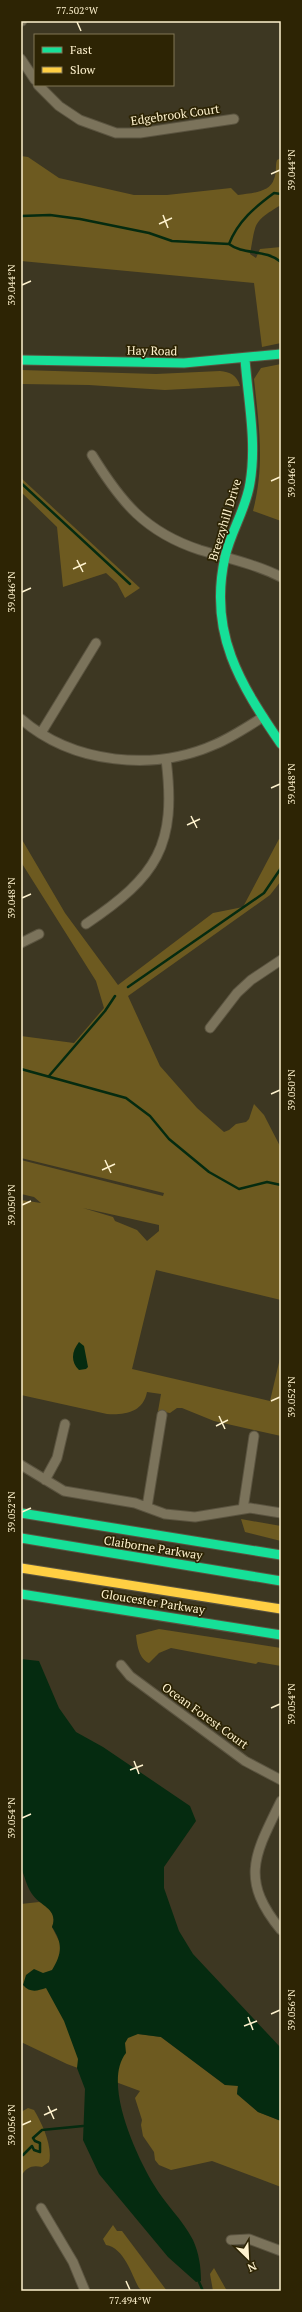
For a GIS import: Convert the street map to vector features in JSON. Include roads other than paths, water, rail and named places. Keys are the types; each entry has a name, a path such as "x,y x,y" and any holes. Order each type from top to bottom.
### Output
{"main road":[{"name":"Hay Road","path":"21,360 178,364 245,359 281,354"},
{"name":"Breezyhill Drive","path":"245,359 252,465 246,502 225,557 220,592 222,631 234,669 281,744"},
{"name":"Claiborne Parkway","path":"21,1513 281,1555"},
{"name":"Claiborne Parkway","path":"21,1538 281,1582"},
{"name":"Gloucester Parkway","path":"21,1568 281,1609"},
{"name":"Gloucester Parkway","path":"21,1594 281,1635"}],"street":[{"path":"21,59 34,78"},
{"name":"Edgebrook Court","path":"39,86 59,106 80,120 116,133 140,133 234,119"},
{"path":"92,455 115,492 147,522 182,543 252,564 281,577"},
{"path":"41,733 96,643"},
{"path":"21,719 41,733 81,752 112,759 130,761 166,759 191,754 215,745 263,716"},
{"path":"86,924 131,891 150,868 162,845 170,809 170,791 166,759"},
{"path":"21,943 39,934"},
{"path":"210,1028 242,989 281,960"},
{"path":"147,1507 162,1414"},
{"path":"45,1480 57,1458 65,1424"},
{"path":"243,1509 254,1436"},
{"path":"21,1465 64,1491 147,1507 165,1514 195,1517 250,1508 281,1513"},
{"name":"Ocean Forest Court","path":"121,1665 130,1676 245,1760 281,1780"},
{"path":"281,1801 257,1853 255,1879 260,1899 270,1917 281,1930"},
{"path":"41,2208 73,2262 85,2291"},
{"path":"231,2240 249,2239 281,2251"}],"waterway":[{"path":"229,244 237,228 254,209 274,193 281,194"},
{"path":"21,216 50,215 80,219 149,233 172,241 229,244 241,250 269,255 281,262"},
{"path":"21,483 130,584"},
{"path":"128,987 264,893 281,868"},
{"path":"49,1076 105,1011 115,996"},
{"path":"21,1069 126,1098 150,1116 169,1139 209,1172 239,1189 267,1182 281,1185"},
{"path":"21,2155 23,2155 32,2146 34,2150 40,2152 40,2143 35,2141 33,2138 42,2130 83,2126"},
{"path":"199,2282 203,2291"}]}
